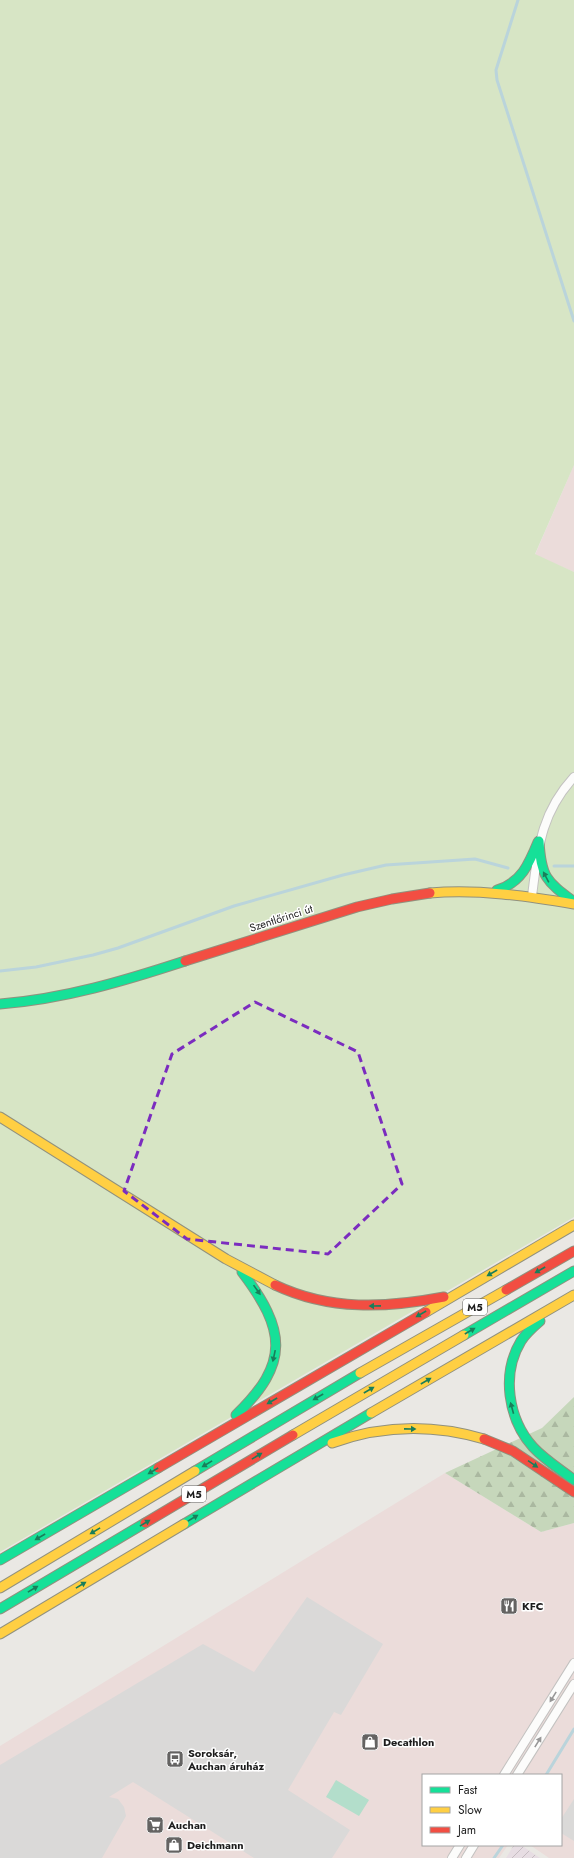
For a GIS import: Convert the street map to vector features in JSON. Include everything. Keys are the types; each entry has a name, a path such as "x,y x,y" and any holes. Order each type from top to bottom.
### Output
{"main road":[{"path":"491,892 509,887 518,880 526,869 539,841"},
{"path":"539,841 541,865 545,878 556,890 574,903"},
{"name":"Szentlőrinci út","path":"0,1004 44,999 106,986 327,916 384,900 427,893 491,892 532,896 574,903"},
{"path":"0,1117 237,1265 278,1287 312,1299 338,1304 386,1306 455,1295"},
{"name":"M5","path":"0,1560 574,1226"},
{"name":"M5","path":"0,1588 308,1403 574,1251"},
{"path":"210,1437 239,1413 263,1386 268,1377 275,1353 276,1342 272,1317 256,1288 237,1265"},
{"name":"M5","path":"0,1609 319,1419 574,1271"},
{"path":"574,1295 544,1318 527,1333 520,1342 512,1360 509,1385 512,1409 522,1432 538,1452 574,1480"},
{"name":"M5","path":"0,1634 283,1464 574,1295"},
{"path":"283,1464 338,1440 372,1431 396,1428 438,1430 469,1435 498,1444 528,1460 574,1492"}],"street":[{"path":"532,896 539,841 551,810 574,777"},
{"path":"505,1774 574,1663"},
{"path":"518,1774 574,1684"},
{"path":"452,1858 459,1846"},
{"path":"466,1858 473,1846"}],"highlighted area":[{"path":"255,1002 358,1052 402,1184 328,1254 187,1239 124,1191 172,1054"}],"shaded area":[{"path":"574,465 574,572 535,555"},
{"path":"445,1473 541,1532 574,1523 574,1858 549,1858 531,1846 562,1846 562,1774 422,1774 422,1846 507,1846 499,1858 0,1858 0,1746"},
{"path":"307,1597 383,1644 341,1715 334,1712 288,1790 350,1830 332,1858 254,1858 133,1782 109,1797 118,1799 124,1807 126,1816 102,1858 0,1858 0,1765 203,1644 254,1672"},
{"path":"574,1799 574,1841 562,1834 562,1817"},
{"path":"513,1846 522,1846 540,1858 506,1858"}],"green space":[{"path":"0,0 574,0 574,465 535,554 574,572 574,1217 0,1552"},
{"path":"574,1397 574,1523 541,1532 445,1473 542,1428"},
{"path":"336,1780 369,1800 359,1816 326,1797"}],"waterway":[{"path":"518,0 496,70 497,80 574,321"},
{"path":"0,971 36,967 93,955 118,948 234,906 343,875 386,865 475,859 508,868"},
{"path":"554,866 574,866"},
{"path":"547,1774 574,1729"},
{"path":"494,1858 502,1846"}],"traffic: fast":[{"path":"539,841 541,863 547,877 557,889 574,902"},
{"path":"497,890 505,887 518,878 531,858 538,842"},
{"path":"0,1004 24,1002 94,988 185,961"},
{"path":"464,1335 574,1271"},
{"path":"236,1415 254,1396 266,1379 273,1362 276,1346 274,1329 267,1312 257,1293 242,1272"},
{"path":"540,1321 523,1338 515,1354 509,1382 510,1396 513,1410 524,1436 538,1452 574,1480"},
{"path":"195,1471 360,1373"},
{"path":"184,1524 371,1413"},
{"path":"0,1560 158,1468"},
{"path":"0,1609 145,1523"}],"traffic: slow":[{"path":"430,893 484,893 520,896 574,904"},
{"path":"0,1117 226,1259 275,1285"},
{"path":"426,1312 574,1225"},
{"path":"360,1373 506,1290"},
{"path":"371,1413 574,1295"},
{"path":"293,1435 464,1335"},
{"path":"332,1443 370,1433 408,1429 446,1431 484,1439"},
{"path":"0,1588 195,1471"},
{"path":"0,1634 184,1524"}],"traffic: jam":[{"path":"185,961 357,907 392,899 430,893"},
{"path":"506,1290 574,1251"},
{"path":"275,1285 316,1299 358,1305 380,1305 422,1301 444,1297"},
{"path":"158,1468 426,1312"},
{"path":"145,1523 293,1435"},
{"path":"484,1439 513,1451 574,1492"}],"place":[{"name":"KFC","path":"509,1606"},
{"name":"Decathlon","path":"370,1742"},
{"name":"Soroksár, Auchan áruház","path":"175,1759"},
{"name":"Auchan","path":"155,1825"},
{"name":"Deichmann","path":"174,1845"}]}
